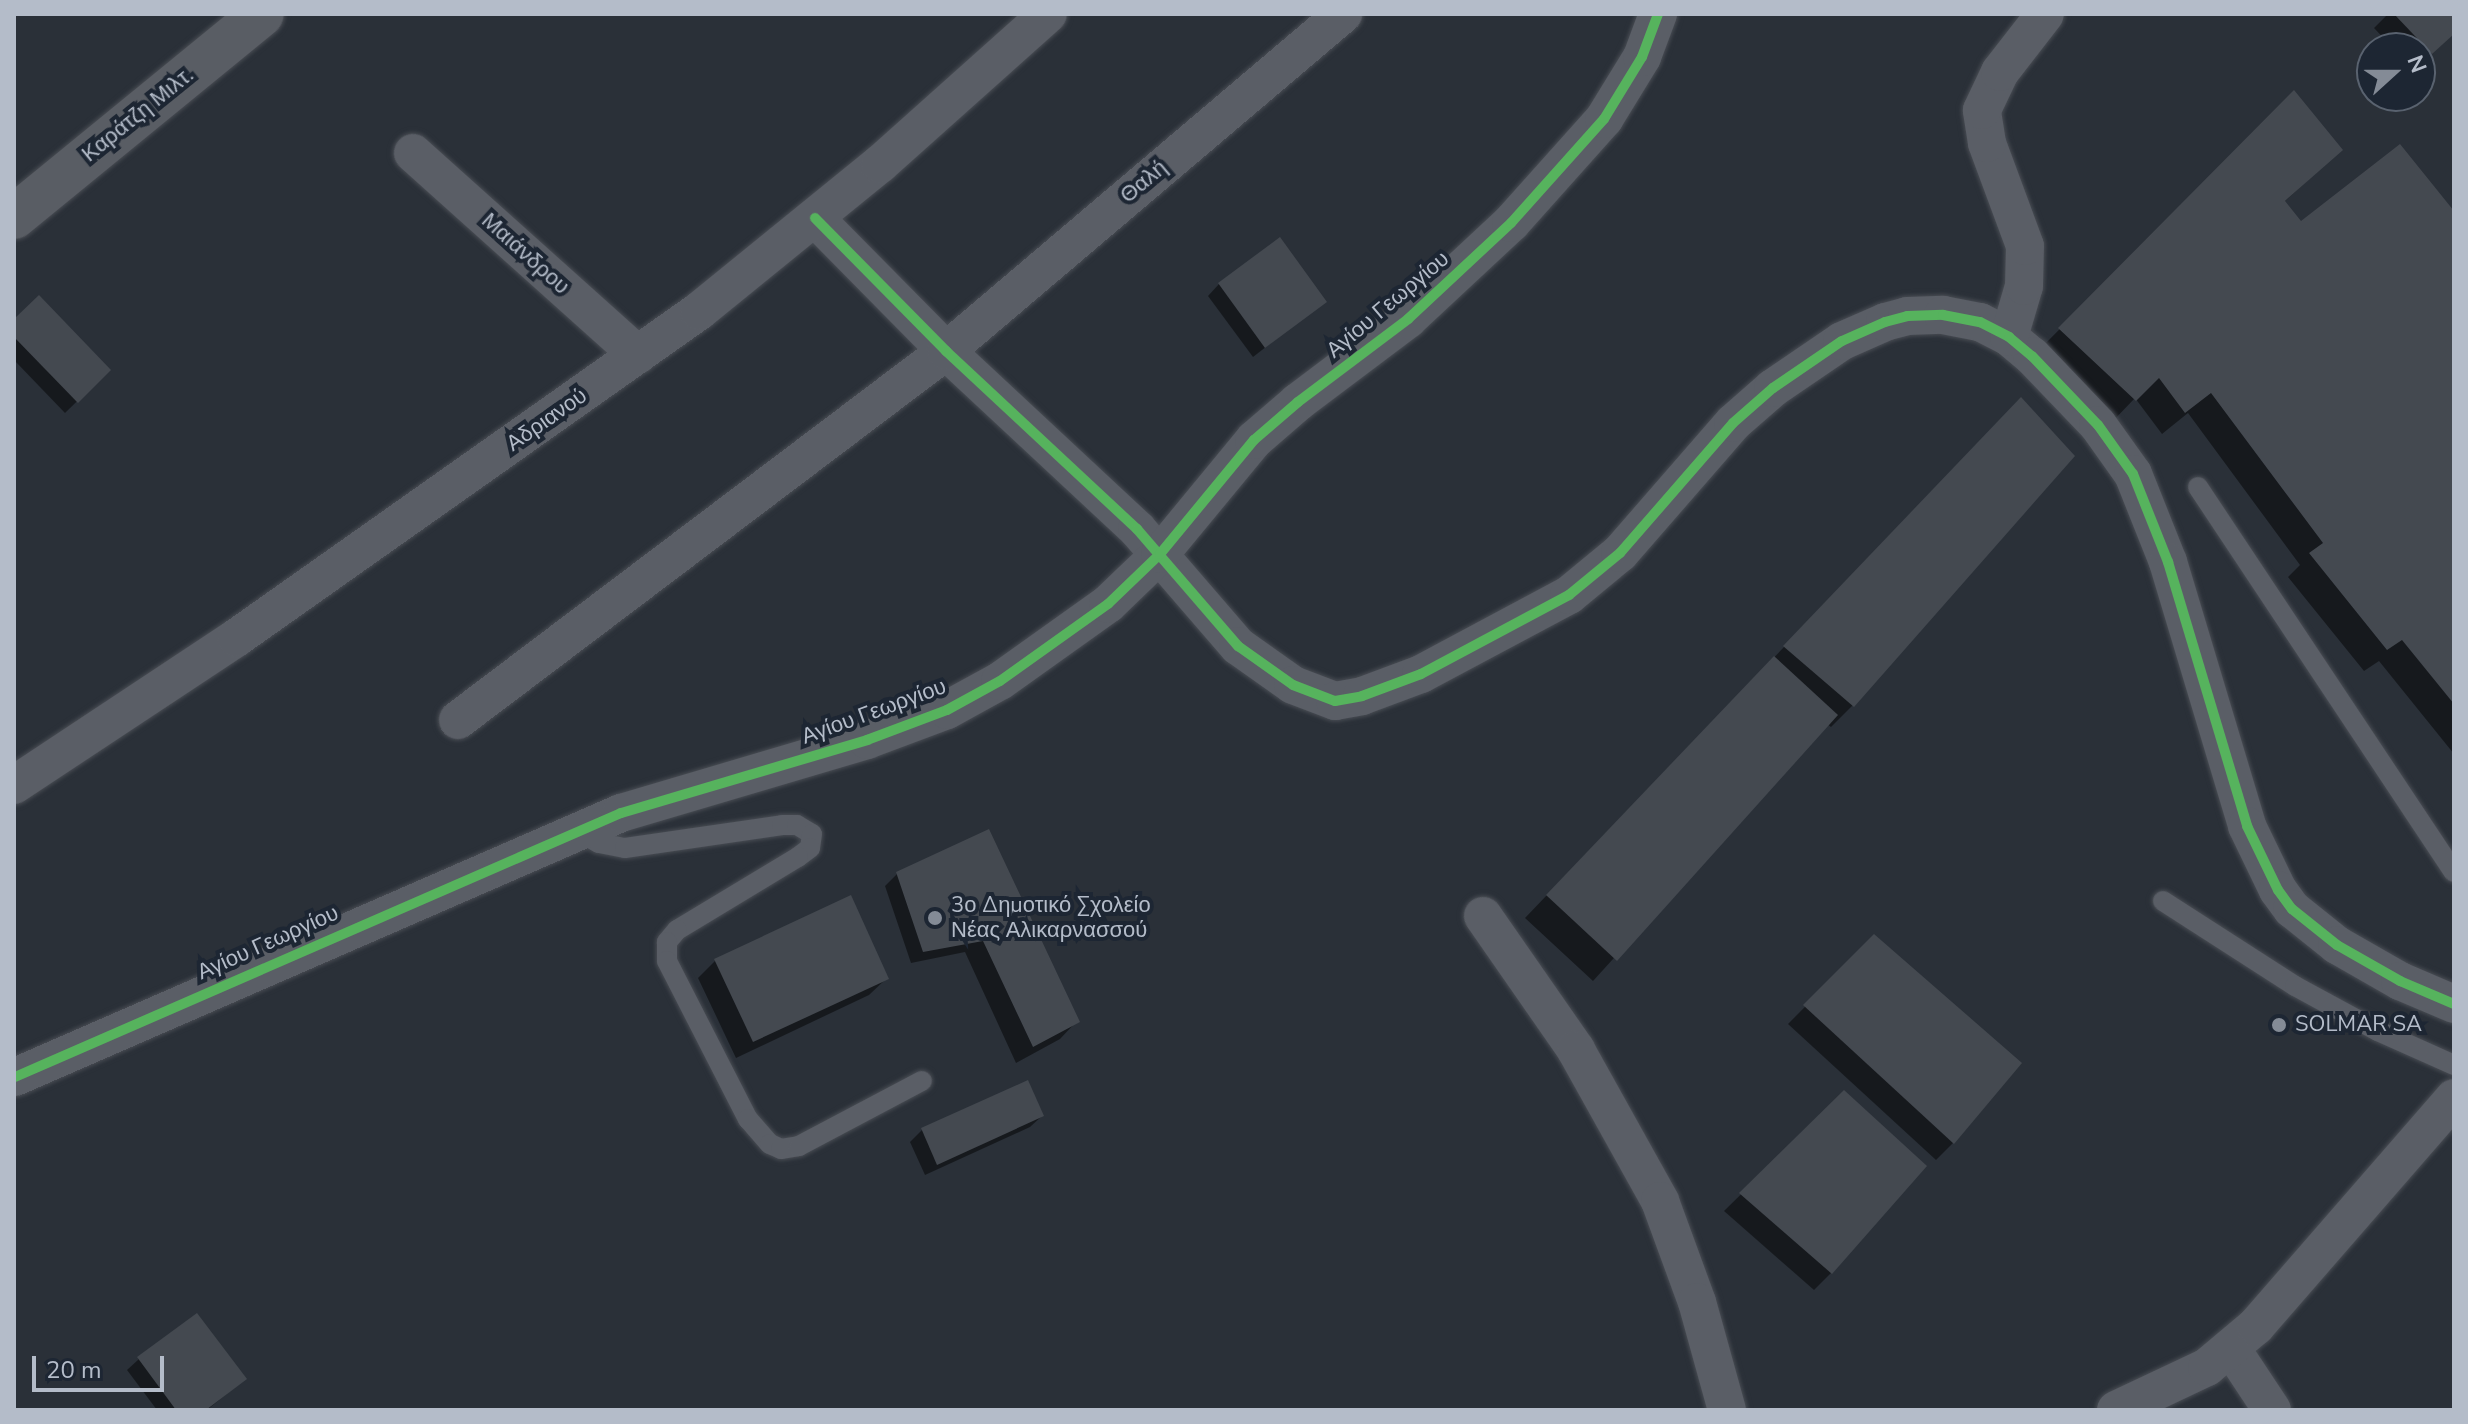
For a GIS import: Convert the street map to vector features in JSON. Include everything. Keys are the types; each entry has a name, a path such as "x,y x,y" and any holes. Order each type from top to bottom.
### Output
{"street":[{"name":"Καράτζη Μιλτ.","path":"18,206 262,14"},
{"name":"Αδριανού","path":"14,785 236,638 748,274 1048,14"},
{"name":"Θαλή","path":"458,720 946,351 1343,14"},
{"name":"Αγίου Γεωργίου","path":"15,1077 578,831 647,804 867,740 947,710 1000,681 1086,622 1160,554 1254,440 1438,293 1579,151 1631,77 1656,26 1658,14"},
{"path":"2009,337 2024,286 2025,246 1987,143 1982,110 2000,72 2045,14"},
{"name":"Μαιάνδρου","path":"413,153 638,355"},
{"path":"815,218 946,351 1160,554 1238,646 1271,671 1320,697 1335,701 1362,696 1421,674 1538,612 1590,580 1635,537 1733,423 1773,388 1842,341 1885,322 1934,315 1980,322 2009,337 2071,394 2120,453 2133,474 2168,562 2247,826 2278,890 2292,909 2337,945 2389,976 2454,1004"},
{"path":"1483,916 1576,1050 1660,1201 1697,1302 1727,1410"},
{"path":"2116,1410 2207,1367 2256,1326 2454,1098"},
{"path":"2231,1348 2272,1410"}],"lane":[{"path":"2198,487 2454,872"},
{"path":"578,831 599,843 625,848 782,825 797,825 812,834 810,848 798,857 677,930 667,942 667,961 748,1119 770,1144 781,1149 799,1146 922,1081"},
{"path":"2163,901 2295,986 2378,1031 2454,1065"}],"building":[{"path":"2394,14 2454,14 2454,34 2436,50 2436,32 2411,32"},
{"path":"2294,90 2343,150 2285,201 2301,221 2400,144 2454,211 2454,704 2402,640 2387,650 2309,553 2323,543 2211,393 2185,413 2159,378 2136,401 2058,328"},
{"path":"1280,237 1327,302 1265,348 1218,283"},
{"path":"39,295 111,370 78,403 14,337 14,319"},
{"path":"2021,397 2075,456 1854,707 1783,646"},
{"path":"1774,656 1838,715 1617,961 1546,895"},
{"path":"989,829 1080,1022 1033,1047 983,941 923,952 896,872"},
{"path":"851,895 889,979 753,1042 714,959"},
{"path":"1874,934 2022,1063 1954,1144 1803,1005"},
{"path":"1028,1080 1044,1116 937,1165 921,1128"},
{"path":"1844,1090 1927,1166 1832,1274 1739,1193"},
{"path":"197,1313 247,1379 206,1410 176,1410 137,1357"}],"cycle path":[{"path":"15,1077 621,813 867,740 947,710 1000,681 1108,604 1160,554 1254,440 1298,402 1408,319 1511,223 1604,119 1642,57 1658,14"},
{"path":"815,218 946,351 1137,529 1238,646 1293,685 1335,701 1362,696 1421,674 1569,595 1620,553 1733,423 1773,388 1842,341 1907,316 1943,315 1980,322 2009,337 2032,356 2098,425 2133,474 2168,562 2247,826 2278,890 2292,909 2337,945 2400,981 2454,1004"}],"place":[{"name":"3ο Δημοτικό Σχολείο Νέας Αλικαρνασσού","path":"935,918"},
{"name":"SOLMAR SA","path":"2279,1025"}]}
